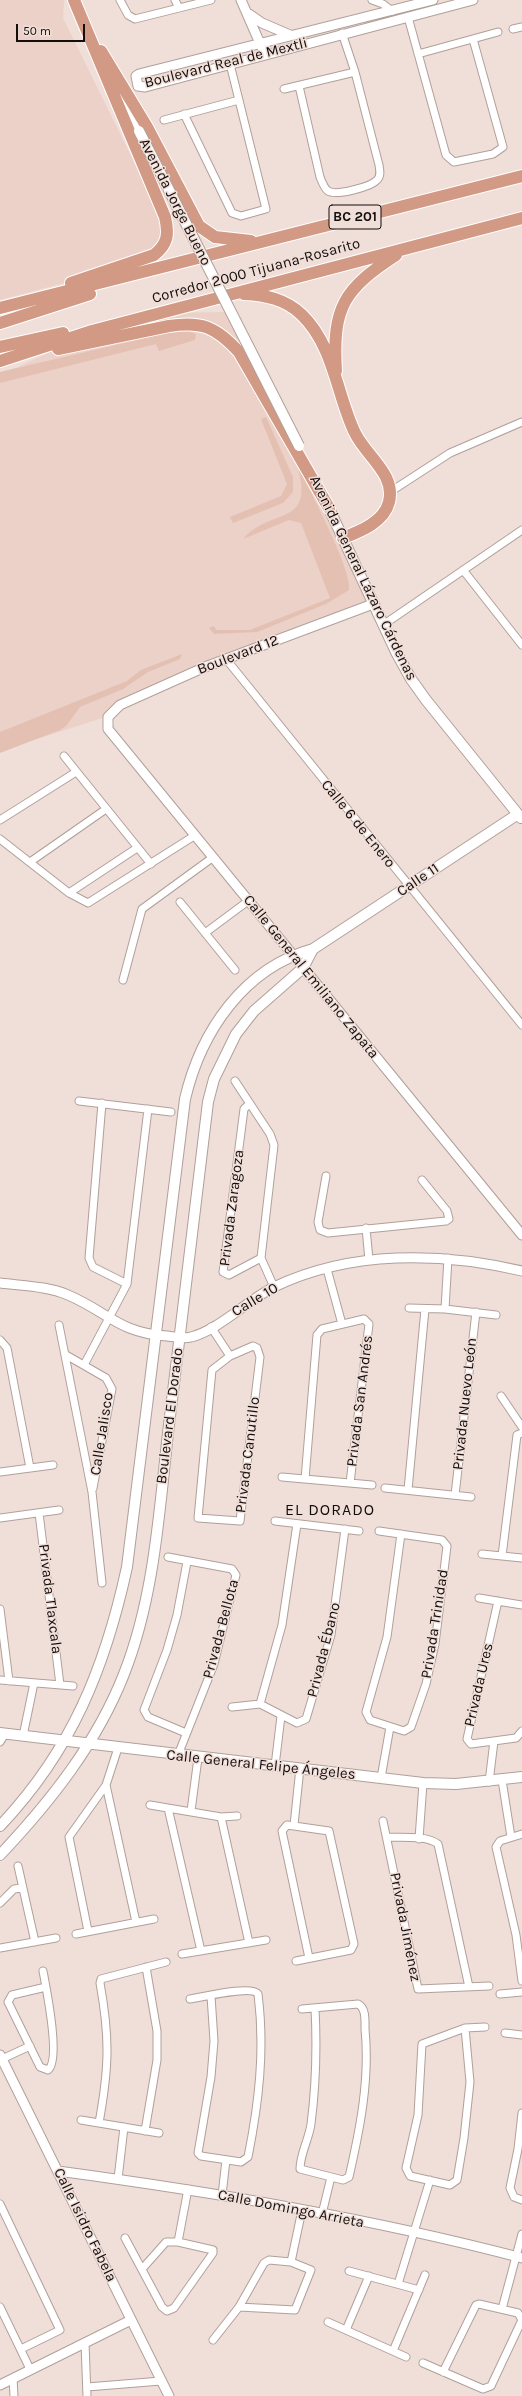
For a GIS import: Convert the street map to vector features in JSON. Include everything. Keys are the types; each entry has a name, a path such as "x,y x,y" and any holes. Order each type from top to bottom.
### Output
{"highway":[{"path":"0,308 154,255 163,248 167,239 165,217 74,0"},
{"path":"91,35 147,127 200,226 215,237 260,241"},
{"name":"Corredor 2000 Tijuana-Rosarito","path":"0,308 188,262 260,241 522,176"},
{"name":"Corredor 2000 Tijuana-Rosarito","path":"1,361 92,331 522,218"},
{"path":"336,378 336,325 344,302 355,286 404,250"},
{"path":"0,323 188,262"},
{"path":"235,293 276,299 289,305 302,315 314,330 336,378 355,432 361,444 384,473 390,492 386,511 381,517 362,530 343,538"},
{"path":"0,347 189,305"},
{"path":"1,361 169,326 186,324 208,326 225,337 239,352 329,508"}],"main road":[{"name":"Avenida Jorge Bueno","path":"74,0 299,446"},
{"name":"Avenida General Lázaro Cárdenas","path":"299,446 383,625 411,678 426,700 521,814"},
{"name":"Calle 11","path":"292,955 313,949 521,814"},
{"name":"Calle 11","path":"303,968 313,949"},
{"name":"Boulevard El Dorado","path":"0,1826 42,1777 64,1741 86,1700 115,1619 125,1575 185,1099 191,1073 204,1043 228,1006 246,987 292,955"},
{"name":"Boulevard El Dorado","path":"0,1855 36,1817 88,1744 124,1674 137,1636 148,1590 208,1102 214,1079 236,1034 254,1011 303,968"},
{"name":"Calle General Felipe Ángeles","path":"2,1736 23,1736 198,1758 300,1768 423,1783 489,1782 522,1777"}],"street":[{"path":"120,0 128,15 135,19 211,0"},
{"path":"175,0 179,8"},
{"path":"241,0 264,54"},
{"path":"372,0 383,4 392,11"},
{"name":"Boulevard Real de Mextli","path":"433,0 139,74 136,76 135,81 138,86 145,87 264,54 408,17 457,2 473,0"},
{"path":"246,12 262,23 290,35"},
{"path":"408,17 448,158 458,162 485,157 498,152 504,147 473,39"},
{"path":"513,29 522,27"},
{"path":"418,54 498,32"},
{"path":"299,86 320,177 326,188 329,191 341,192 369,185 376,181 380,172 355,72 342,34"},
{"path":"184,114 230,209 236,215 248,214 267,207 230,64"},
{"path":"284,89 355,72"},
{"path":"164,120 239,100"},
{"path":"390,492 450,453 522,422"},
{"path":"383,625 522,530"},
{"path":"463,570 519,635 522,645"},
{"name":"Boulevard 12","path":"108,716 120,705 226,659 374,604"},
{"name":"Calle 6 de Enero","path":"226,659 408,886 522,1024"},
{"name":"Calle General Emiliano Zapata","path":"108,716 107,724 112,734 522,1235"},
{"path":"64,756 151,864"},
{"path":"0,820 76,772"},
{"path":"30,862 106,809"},
{"path":"0,839 69,893 83,901 93,901 194,836"},
{"path":"69,893 137,848"},
{"path":"123,980 142,909 212,858"},
{"path":"205,932 248,901"},
{"path":"180,902 235,970"},
{"path":"235,1081 270,1134 274,1145 261,1258 274,1287"},
{"path":"79,1101 171,1112"},
{"path":"102,1104 89,1258 93,1267 127,1284"},
{"name":"Privada Zaragoza","path":"249,1104 244,1109 223,1272 229,1275 261,1258"},
{"path":"84,1365 127,1284 148,1109"},
{"path":"326,1176 318,1222 320,1230 328,1233 366,1228 442,1222 448,1219 447,1211 422,1180"},
{"path":"366,1228 369,1260"},
{"name":"Calle 10","path":"0,1284 54,1290 68,1295 136,1332 155,1335 190,1337 211,1327 274,1287 328,1269 369,1260 406,1257 448,1258 481,1262 522,1271"},
{"path":"445,1309 448,1258"},
{"name":"Privada San Andrés","path":"328,1269 342,1324"},
{"path":"408,1308 445,1309 496,1315"},
{"path":"408,1490 425,1309"},
{"name":"Privada Nuevo León","path":"455,1495 476,1312"},
{"name":"Privada San Andrés","path":"305,1479 317,1335 322,1329 364,1318 369,1324 350,1483"},
{"name":"Calle Jalisco","path":"59,1325 92,1492 102,1583"},
{"path":"211,1327 230,1356"},
{"path":"0,1340 7,1348 30,1468"},
{"name":"Privada Canutillo","path":"252,1346 257,1348 260,1357 240,1521 238,1522 198,1518 196,1516 211,1374 215,1366 230,1356 252,1346"},
{"name":"Calle Jalisco","path":"66,1355 106,1378 112,1389 92,1492"},
{"path":"501,1396 522,1427"},
{"path":"502,1556 517,1435 522,1433"},
{"path":"0,1472 53,1465"},
{"name":"Privada San Andrés","path":"282,1477 372,1485"},
{"path":"385,1488 471,1497"},
{"path":"0,1518 59,1510"},
{"name":"Privada Tlaxcala","path":"39,1513 60,1685"},
{"path":"275,1521 359,1531"},
{"path":"232,1707 260,1704 282,1625 297,1524"},
{"name":"Privada Ébano","path":"260,1704 297,1723 306,1719 330,1635 345,1529"},
{"name":"Privada Trinidad","path":"379,1531 401,1534 442,1540 447,1546 437,1629 426,1684 411,1727 404,1730 370,1720 366,1712 387,1637 401,1534"},
{"path":"482,1554 522,1558"},
{"name":"Privada Bellota","path":"168,1557 187,1562 232,1569 236,1575 214,1664 178,1755"},
{"path":"186,1733 148,1718 144,1710 167,1650 177,1615 187,1562"},
{"path":"479,1598 522,1605"},
{"name":"Privada Ures","path":"498,1601 467,1740 471,1744 516,1738 522,1731"},
{"path":"0,1609 9,1681"},
{"path":"0,1680 73,1686"},
{"path":"23,1736 34,1683"},
{"path":"275,1766 281,1716"},
{"path":"381,1778 390,1727"},
{"name":"Privada Ures","path":"489,1782 494,1741"},
{"path":"88,1931 69,1837 106,1785 118,1748"},
{"path":"191,1812 198,1758"},
{"path":"294,1825 300,1768"},
{"path":"502,1780 511,1837"},
{"path":"419,1839 423,1783"},
{"path":"106,1785 136,1922"},
{"path":"150,1805 221,1817 237,1816"},
{"path":"168,1808 201,1951"},
{"path":"221,1817 249,1943"},
{"name":"Privada Jiménez","path":"383,1821 418,1989 489,1986"},
{"path":"296,1960 309,1958 351,1950 354,1944 330,1834 326,1829 294,1825 283,1827 282,1831 309,1958"},
{"path":"522,1834 500,1840 496,1847 510,1907 522,1981"},
{"path":"387,1837 434,1841 440,1848 469,1987"},
{"path":"18,1866 35,1942"},
{"path":"0,1903 14,1890 22,1888"},
{"path":"76,1934 154,1919"},
{"path":"0,1948 56,1938"},
{"path":"182,1954 266,1940"},
{"path":"98,2123 106,2084 108,2054 107,2024 100,1983 105,1976 166,1962"},
{"path":"145,2131 157,2060 157,2030 146,1967"},
{"path":"43,1971 46,1987 52,2033 51,2067 44,2070 40,2067 8,2002 9,1998 46,1987"},
{"path":"190,1999 211,1996 256,1990 258,1994 262,2026 261,2075 257,2114 248,2157 242,2162 201,2156 198,2149 206,2114 211,2077 214,2040 211,1996"},
{"path":"500,1994 522,1992"},
{"path":"302,2009 358,2004 364,2010 366,2030 366,2079 357,2142 348,2177 343,2180 300,2169 310,2130 315,2092 317,2053 315,2008"},
{"path":"465,2028 470,2082 464,2138 457,2180 450,2184 410,2176 406,2168 418,2115 422,2044 465,2028 485,2027"},
{"path":"505,2033 522,2035"},
{"path":"1,2057 30,2046"},
{"name":"Calle Isidro Fabela","path":"1,2057 169,2396"},
{"path":"522,2113 518,2149 510,2188 514,2197 522,2200"},
{"path":"82,2120 159,2133"},
{"path":"118,2179 124,2127"},
{"path":"222,2195 226,2160"},
{"name":"Calle Domingo Arrieta","path":"58,2171 222,2195 413,2232 518,2257"},
{"path":"322,2214 331,2177"},
{"path":"398,2284 430,2180"},
{"path":"178,2242 188,2189"},
{"path":"0,2204 60,2330 21,2349"},
{"path":"291,2262 302,2210"},
{"path":"502,2309 518,2257 522,2234"},
{"path":"125,2238 162,2307 167,2311 174,2308 213,2253 210,2249 170,2241 162,2244 142,2269"},
{"path":"213,2340 239,2307 264,2263 274,2259 291,2262 311,2270 295,2310 239,2307"},
{"path":"349,2271 419,2290"},
{"path":"393,2351 425,2275"},
{"path":"346,2330 370,2276"},
{"path":"423,2363 443,2372 483,2389 488,2388 491,2386 522,2320 518,2313 479,2304 472,2308 443,2372"},
{"path":"0,2307 30,2369"},
{"path":"0,2385 132,2320"},
{"path":"328,2322 406,2357"},
{"path":"86,2343 87,2396"},
{"path":"13,2378 14,2396"},
{"path":"87,2387 161,2381"}],"shaded area":[{"path":"0,0 64,0 63,18 166,227 161,249 124,267 0,300"},
{"path":"229,312 381,604 123,702 105,717 0,751 0,372 16,368 91,332 162,313"},
{"path":"184,329 196,334 195,340 159,351 156,344 0,383 0,372"},
{"path":"266,417 293,477 293,492 283,503 233,523 230,517 281,496 287,484 261,419"},
{"path":"297,464 337,547 344,564 349,590 326,604 257,632 214,634 209,628 214,626 216,630 250,630 330,598 301,523 289,520 243,539 255,529 288,513 296,507 301,498 301,484"},
{"path":"182,654 180,659 148,672 123,689 80,707 66,726 60,730 0,753 0,732 127,681 141,670"}],"district":[{"name":"EL DORADO","path":"330,1510"}]}
